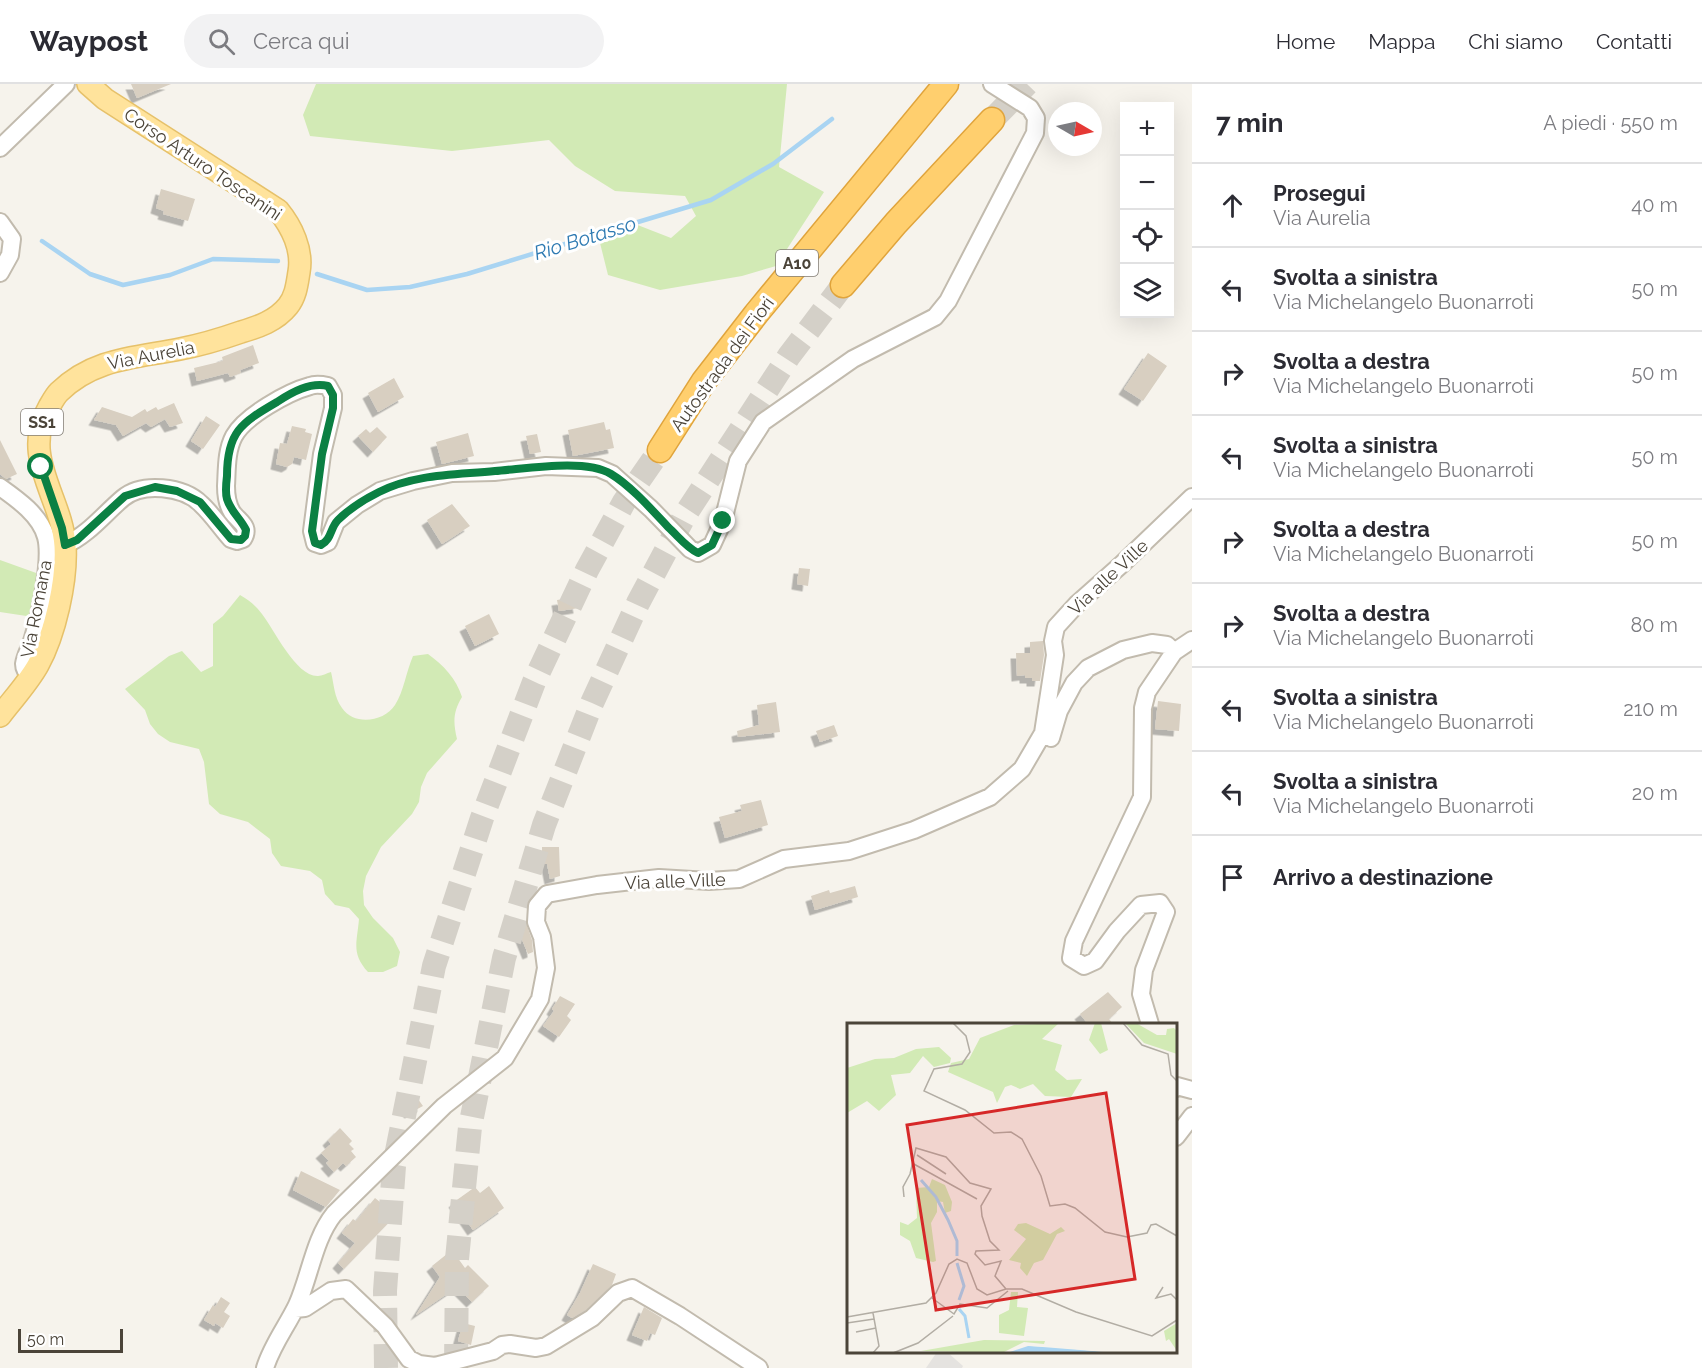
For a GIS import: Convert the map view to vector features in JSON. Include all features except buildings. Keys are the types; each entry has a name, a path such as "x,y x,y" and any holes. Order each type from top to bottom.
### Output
{"highway":[{"name":"Autostrada dei Fiori","path":"660,450 704,381 749,323 946,84"},
{"name":"A10","path":"843,285 896,223 992,120"}],"main road":[{"name":"Corso Arturo Toscanini","path":"88,84 105,99 278,210 294,231 300,265 296,291 287,307 264,325 206,344"},
{"name":"Via Aurelia","path":"0,716 31,676 47,646 64,572 65,545 62,528 41,467 39,441 43,418 57,394 74,379 94,367 115,360 206,344"}],"street":[{"path":"0,148 66,84"},
{"path":"65,545 77,540 125,496 155,487 177,491 200,502 231,539 237,541 243,539 246,533 245,527 232,512 226,497 227,460 233,437 246,421 280,400 311,385 328,386 333,395 333,408 322,454 312,531 315,543 321,545 328,542 336,522 357,505 380,491 413,481 452,474 546,466 598,468 612,474 651,509 690,549 698,553 705,551 712,545 723,521 738,461 763,422 853,359 936,316 948,301 1035,133 1036,118 1030,108 992,84"},
{"path":"0,222 12,239 10,255 0,273"},
{"name":"Via Romana","path":"0,487 32,513 46,537 48,562 34,637 24,665 25,671 31,676"},
{"name":"Via alle Ville","path":"265,1368 306,1284 325,1226 334,1214 444,1106 505,1058 540,999 546,968 542,937 536,922 537,906 547,894 597,885 659,878 739,879 784,859 849,851 914,830 990,798 1022,769 1043,733 1055,655 1053,641 1056,627 1077,604 1192,497"},
{"path":"1150,1023 1141,994 1144,970 1166,912 1160,903 1141,905 1117,931 1095,961 1084,966 1071,958 1074,941 1142,797 1143,708 1147,692 1174,652 1192,640"},
{"path":"960,810 987,812 1018,786 1039,762 1050,742 1059,711 1074,683 1088,668 1123,650 1152,643 1167,645 1174,652"},
{"path":"1177,1086 1192,1090"},
{"path":"1177,1136 1192,1116"},
{"path":"295,1309 304,1308 331,1291 346,1289 385,1326 409,1359 419,1364 435,1366 493,1352 502,1345 536,1348 546,1346 592,1318 618,1293 632,1288 680,1316 759,1368"}],"green space":[{"path":"316,84 787,84 779,167 824,192 776,266 742,276 660,290 608,275 599,239 635,224 671,238 696,216 685,196 615,191 575,166 549,140 452,151 310,136 303,115"},
{"path":"0,560 39,574 33,617 0,612"},
{"path":"240,595 259,611 286,651 302,669 318,676 331,672 339,704 347,714 354,718 369,720 390,711 401,694 413,656 428,654 439,663 449,673 462,697 455,717 457,739 427,773 421,787 419,802 412,814 381,847 366,876 363,891 364,905 373,918 393,938 400,952 397,966 383,972 368,972 359,959 356,947 359,919 349,908 335,905 325,894 322,880 310,871 281,866 272,853 270,839 248,822 220,814 209,804 204,762 199,749 170,742 158,734 150,724 145,710 125,689 169,656 182,651 201,672 213,666 213,624 223,616"}],"shaded area":[{"path":"936,1353 948,1353 963,1366 962,1368 926,1368"}],"waterway":[{"name":"Rio Botasso","path":"317,274 367,290 410,287 467,274 711,200 773,164 832,119"},
{"name":"Rio Botasso","path":"42,241 90,274 123,285 170,275 213,259 278,261"}],"tunnel":[{"path":"992,120 1027,84"},
{"path":"456,1368 457,1259 470,1127 504,958 544,825 592,703 638,603 685,515 789,356 843,285"},
{"path":"386,1368 385,1291 394,1166 434,966 482,818 534,682 587,570 624,502 660,450"}],"route":[{"path":"41,467 62,528 65,545 77,540 125,496 155,487 177,491 200,502 231,539 241,540 246,533 245,527 232,512 226,497 227,460 233,437 246,421 280,400 311,385 324,385 328,386 333,395 333,408 322,454 312,531 315,543 321,545 328,542 336,522 357,505 380,491 413,481 452,474 546,466 598,468 612,474 651,509 690,549 698,553 712,545 723,521"}]}
